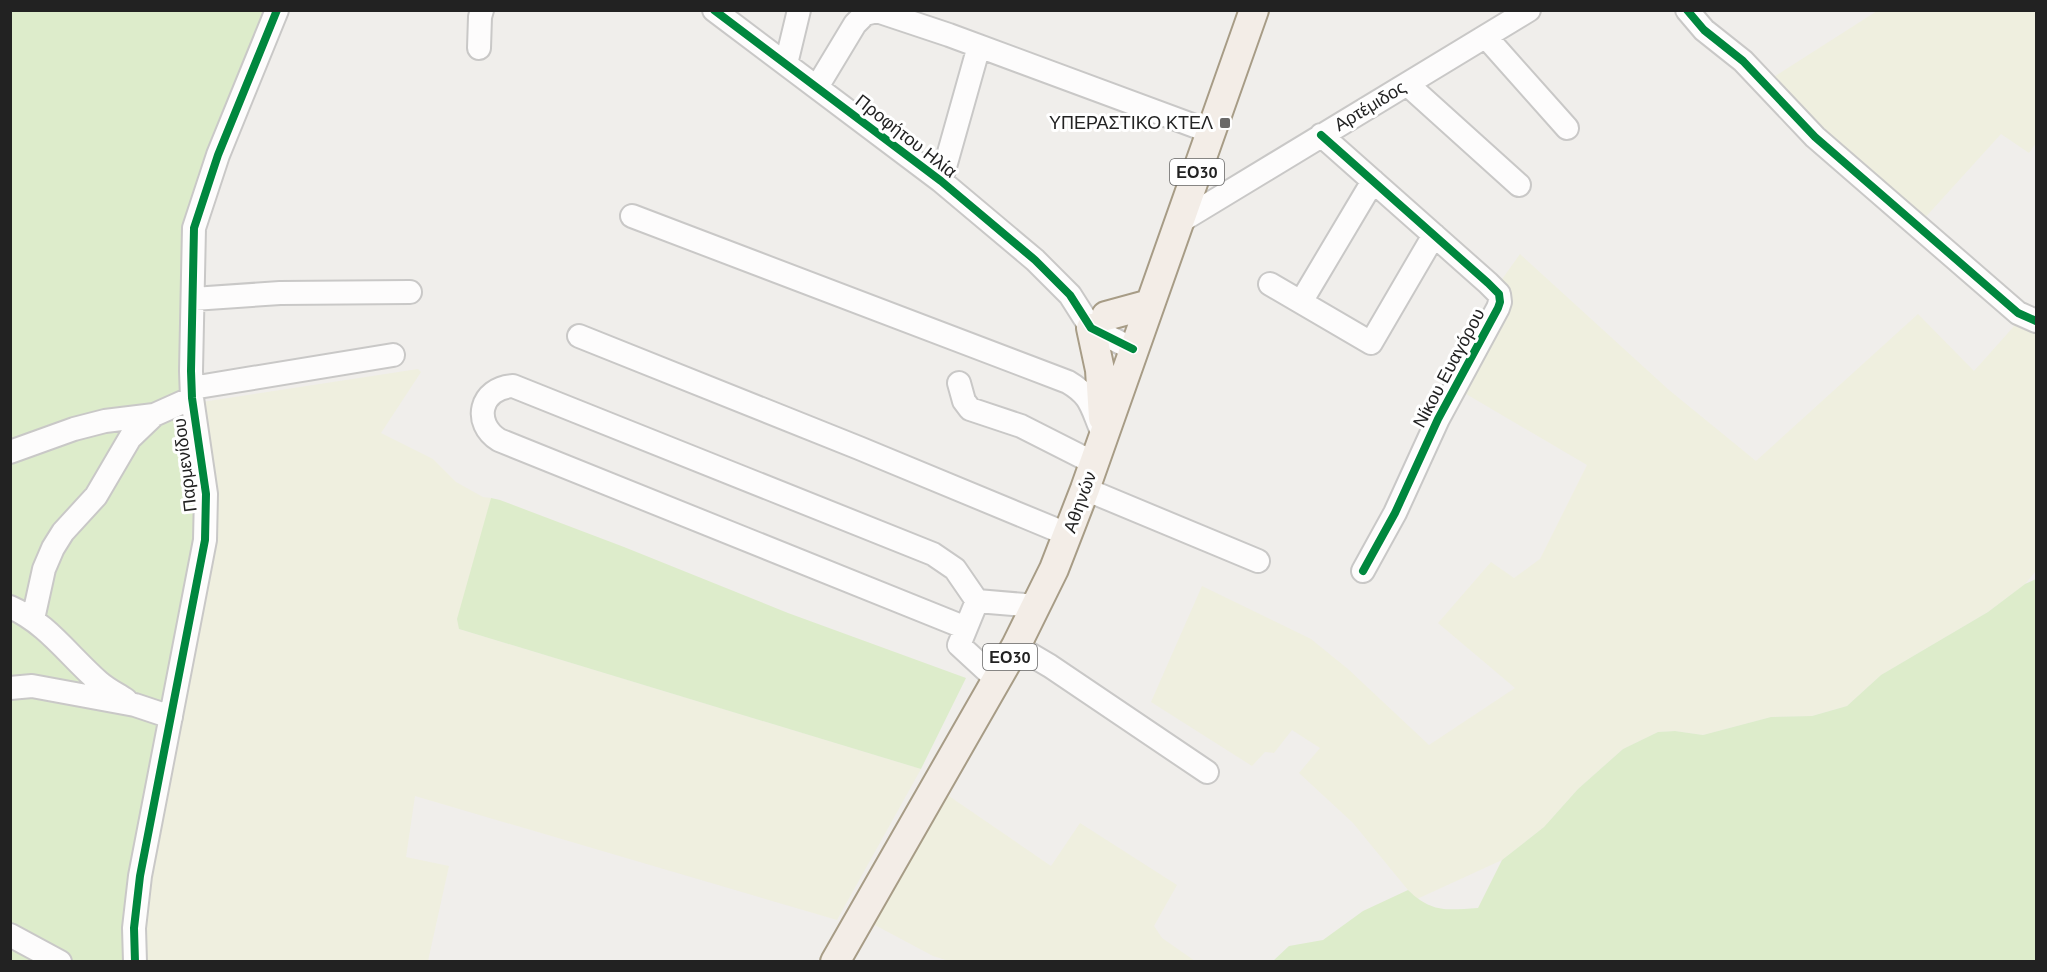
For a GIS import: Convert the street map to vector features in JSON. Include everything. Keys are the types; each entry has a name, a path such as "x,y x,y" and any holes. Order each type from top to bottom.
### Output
{"main road":[{"name":"Αθηνών","path":"835,962 1016,646 1069,535 1254,10"},
{"path":"1103,435 1098,322 1150,304"}],"street":[{"name":"Παρμενίδου","path":"135,962 134,928 140,876 205,540 207,516 192,393 194,228 222,144 277,10"},
{"path":"479,48 482,10"},
{"name":"Προφήτου Ηλία","path":"714,10 941,181 1035,260 1098,322"},
{"path":"786,64 799,10"},
{"name":"Αρτέμιδος","path":"1180,220 1528,10"},
{"path":"1686,10 1704,30 1743,61 1815,137 2018,313 2037,321"},
{"path":"817,87 855,24 865,14 877,11 1211,132"},
{"path":"1486,37 1567,128"},
{"path":"941,181 978,46"},
{"path":"1407,84 1519,185"},
{"name":"Νίκου Ευαγόρου","path":"1321,135 1494,288 1500,302 1438,419 1395,513 1363,571"},
{"path":"1301,302 1373,181"},
{"path":"632,216 1068,382 1081,390 1089,401 1103,435"},
{"path":"1270,284 1371,343 1434,235"},
{"path":"193,299 280,293 410,292"},
{"path":"1098,322 1136,340"},
{"path":"579,336 1069,535"},
{"path":"33,619 44,569 53,548 63,532 96,496 130,438 154,415 192,393 393,355"},
{"path":"958,383 964,401 970,409 1021,426 1090,476 1258,561"},
{"path":"966,628 499,440 487,429 483,421 484,405 492,393 498,389 513,387 524,391 933,554 955,569 977,601"},
{"path":"10,452 85,426 154,415"},
{"path":"977,601 1037,606"},
{"path":"977,601 959,645 997,680"},
{"path":"10,607 26,613 49,631 100,683 135,705"},
{"path":"1016,646 1050,666 1207,772"},
{"path":"10,688 32,686 135,705 171,717"},
{"path":"10,935 60,962"}],"green space":[{"path":"10,11 268,11 205,170 195,485 197,531 127,961 11,961"},
{"path":"1877,11 2036,11 2036,143 2029,153 2001,134 1922,221 1769,80"},
{"path":"1520,254 1669,390 1756,461 1918,314 1974,371 2016,324 2036,331 2036,571 2025,584 1988,612 1881,675 1847,706 1812,716 1771,717 1703,735 1675,731 1658,732 1623,749 1578,789 1544,827 1502,860 1417,899 1353,823 1299,773 1320,748 1292,730 1274,753 1265,752 1252,766 1151,702 1202,586 1311,639 1348,669 1429,745 1515,688 1438,623 1491,562 1514,578 1540,559 1587,465 1461,391 1512,296 1500,282"},
{"path":"418,369 421,372 381,433 433,459 456,482 483,497 491,498 459,629 921,769 837,920 415,796 406,857 449,866 428,961 143,962 146,899 176,746 202,402"},
{"path":"491,498 624,547 788,613 966,678 921,769 459,629 457,619"},
{"path":"2036,579 2036,961 1273,961 1289,946 1323,940 1363,911 1408,890 1432,906 1457,909 1478,908 1502,860 1544,827 1578,789 1623,749 1658,732 1675,731 1703,735 1771,717 1812,716 1847,706 1881,675 1988,612 2025,584"},
{"path":"946,794 1051,866 1080,823 1177,885 1154,926 1162,938 1195,961 949,961 933,956 873,924"}],"cycle path":[{"path":"135,962 134,928 140,876 205,540 206,494 192,398 191,371 194,228 218,155 277,10"},
{"path":"714,10 941,181 1035,260 1070,295 1091,328 1133,349"},
{"path":"1687,10 1704,30 1743,61 1815,137 2018,313 2036,321"},
{"path":"1321,135 1488,283 1499,294 1500,302 1438,419 1395,513 1363,571"}],"place":[{"name":"ΥΠΕΡΑΣΤΙΚΟ ΚΤΕΛ","path":"1225,123"}]}
